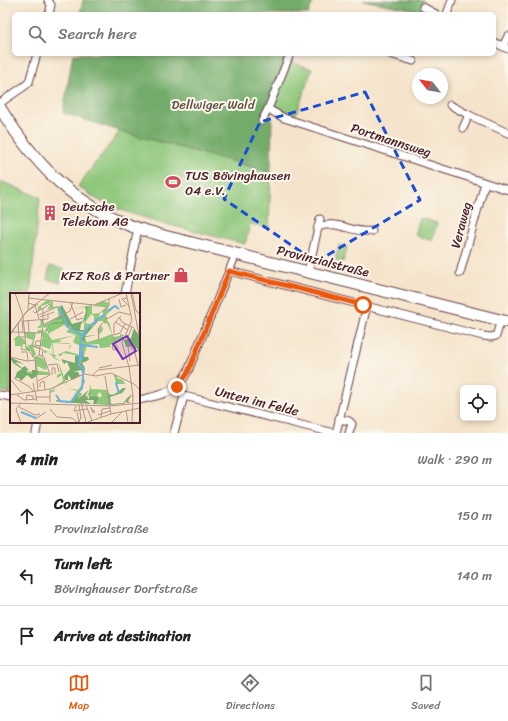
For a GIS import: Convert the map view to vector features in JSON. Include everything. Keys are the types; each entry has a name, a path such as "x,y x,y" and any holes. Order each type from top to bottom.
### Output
{"main road":[{"name":"Provinzialstraße","path":"0,108 26,147 53,177 72,193 103,213 138,228 164,236 505,321"}],"street":[{"path":"48,0 51,5 49,12"},
{"path":"448,12 452,0"},
{"path":"423,7 432,12"},
{"path":"496,43 506,48 508,36"},
{"path":"0,103 29,82 36,56"},
{"path":"262,121 289,56"},
{"path":"397,56 413,61"},
{"path":"450,105 508,133"},
{"name":"Portmannsweg","path":"268,109 284,118 508,190"},
{"path":"463,128 469,115"},
{"name":"Veraweg","path":"460,273 485,183"},
{"path":"308,272 320,219"},
{"path":"318,227 325,224 333,224 364,232 372,231"},
{"path":"125,293 135,236 138,228"},
{"path":"140,400 165,393 177,387 188,372 236,254"},
{"name":"Provinzialstraße","path":"229,271 491,337 496,336 505,321"},
{"name":"Unten im Felde","path":"184,396 335,433 367,306"},
{"path":"174,433 184,396 177,387"},
{"path":"0,395 10,397"},
{"path":"339,419 349,421 352,424 349,433"},
{"path":"36,433 38,423"}],"highlighted area":[{"path":"365,92 420,200 316,262 224,199 260,122"}],"green space":[{"path":"83,0 314,0 309,12 80,12"},
{"path":"363,0 423,0 421,11"},
{"name":"Dellwiger Wald","path":"73,56 288,56 262,116 272,118 271,172 120,131 63,113"},
{"path":"291,62 312,69 296,115 274,107"},
{"path":"120,131 271,172 269,228 250,224 245,244 162,223 117,209 95,198 78,186"},
{"path":"0,181 40,197 30,293 10,293 10,393 0,391"},
{"path":"420,218 437,223 432,241 415,235"},
{"path":"339,245 347,247 343,262 335,260"},
{"path":"50,266 64,269 60,283 47,279"}],"place":[{"name":"TUS Bövinghausen 04 e.V.","path":"173,182"},
{"name":"Deutsche Telekom AG","path":"50,213"},
{"name":"KFZ Roß & Partner","path":"181,275"}],"route":[{"path":"177,387 188,372 229,271 363,305"}]}
